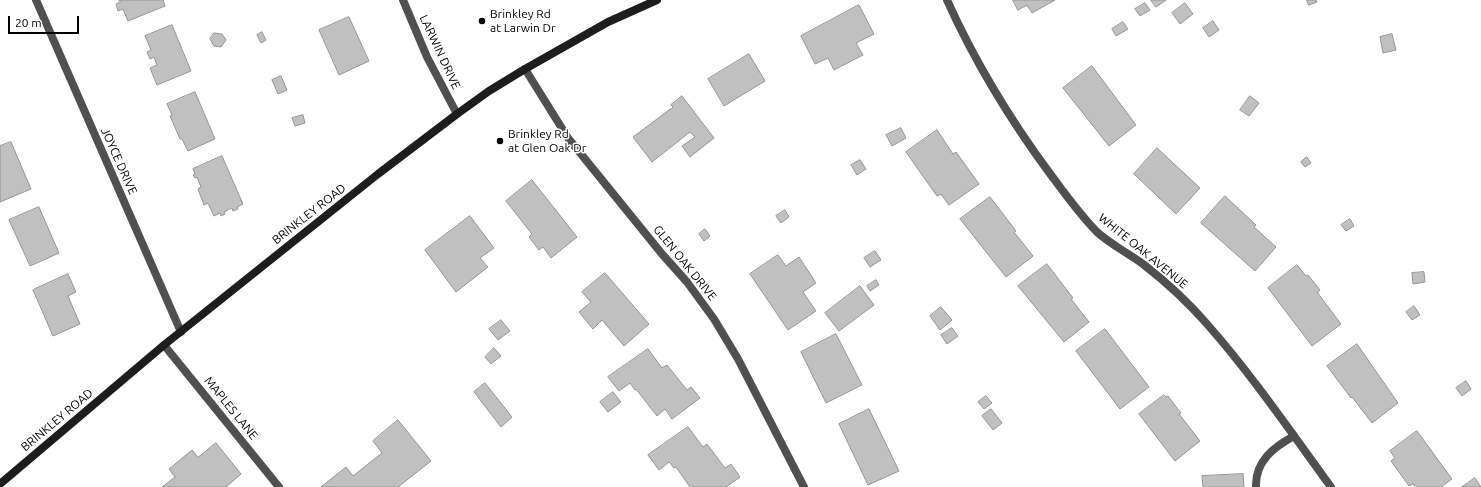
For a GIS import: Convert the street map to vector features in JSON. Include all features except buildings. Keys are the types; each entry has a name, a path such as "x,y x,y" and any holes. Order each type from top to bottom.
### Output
{"main road":[{"name":"BRINKLEY ROAD","path":"0,484 164,345 378,174 457,114 489,91 525,69 608,22 657,0"}],"street":[{"name":"JOYCE DRIVE","path":"36,0 181,332"},
{"name":"LARWIN DRIVE","path":"403,0 427,57 457,114"},
{"name":"WHITE OAK AVENUE","path":"947,0 996,94 1028,144 1065,194 1098,233 1152,271 1179,295 1207,324 1254,383 1331,487"},
{"name":"GLEN OAK DRIVE","path":"525,69 568,138 662,254 687,282 714,319 738,359 804,487"},
{"name":"MAPLES LANE","path":"164,345 279,487"},
{"path":"1256,487 1256,477 1263,460 1278,445 1294,436"}],"place":[{"name":"Brinkley Rd at Larwin Dr","path":"482,21"},
{"name":"Brinkley Rd at Glen Oak Dr","path":"500,141"}]}
